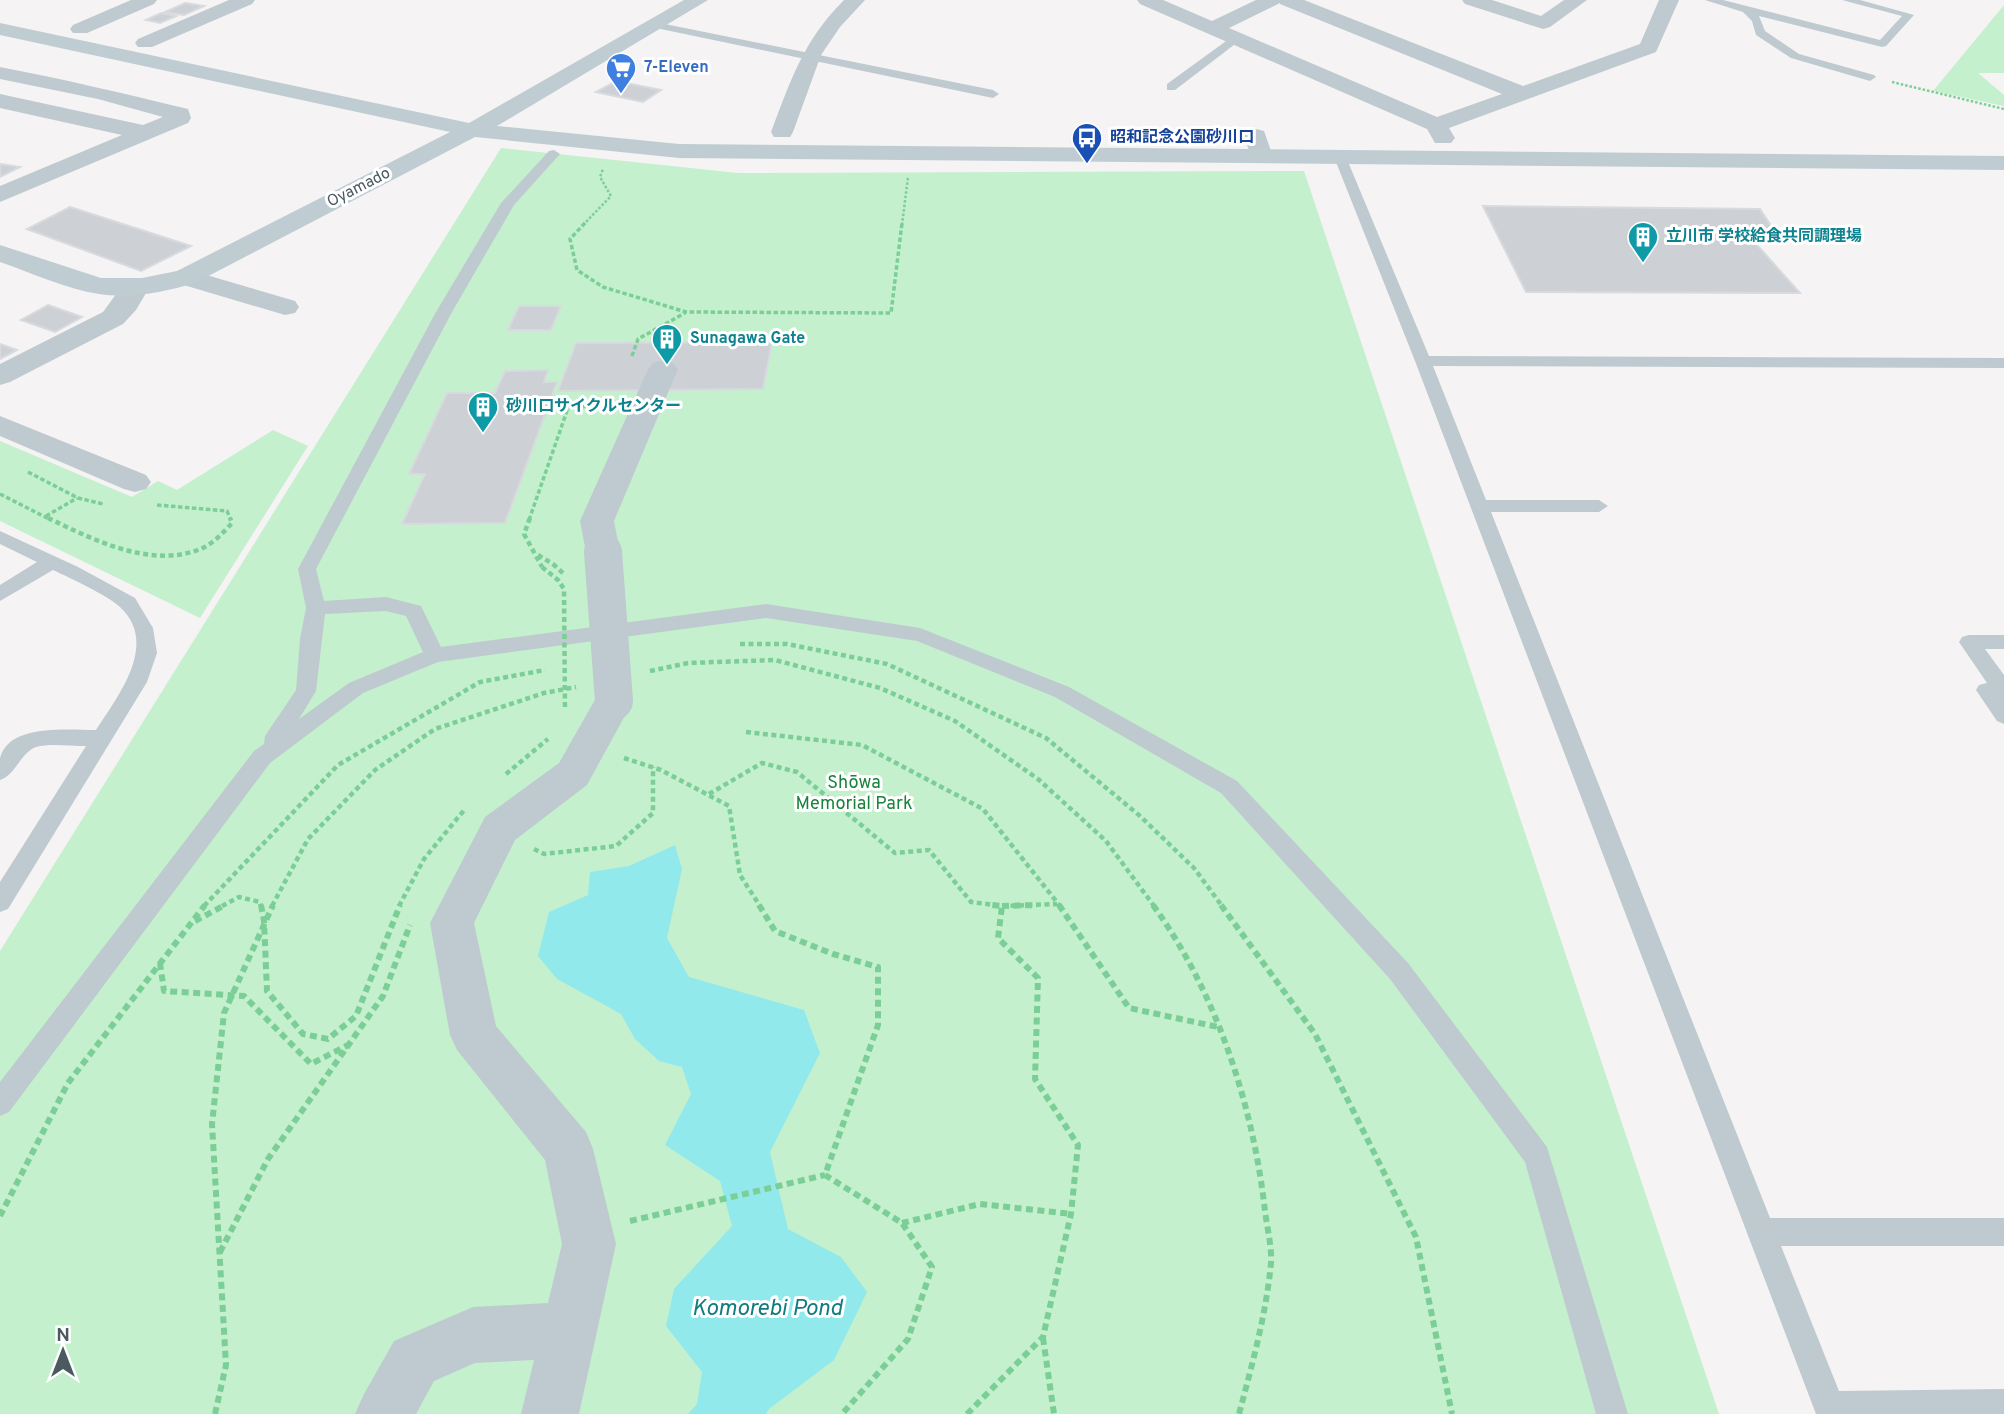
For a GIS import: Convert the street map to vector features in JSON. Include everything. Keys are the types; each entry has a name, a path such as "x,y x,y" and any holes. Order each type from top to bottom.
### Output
{"street":[{"path":"80,29 147,0"},
{"path":"145,43 245,0"},
{"name":"Oyamado","path":"0,253 97,286 135,288 187,276 470,118 503,114 698,0"},
{"path":"782,132 811,55 832,23 855,0"},
{"path":"1147,0 1237,38 1440,132"},
{"path":"1287,0 1520,93"},
{"path":"1472,0 1543,23 1577,0"},
{"path":"1440,132 1520,93 1649,48 1669,0"},
{"path":"1213,28 1262,1"},
{"path":"0,12 347,82"},
{"path":"0,29 614,146 679,151 911,155 1259,146 1440,132 2004,142"},
{"path":"0,73 103,94 135,105 180,114 178,121 0,195"},
{"path":"0,101 146,134"},
{"path":"503,114 546,117"},
{"path":"691,129 1259,146 1340,157 2004,163"},
{"path":"187,276 285,307"},
{"path":"0,376 113,318 126,304 135,288"},
{"path":"550,1414 589,1244 568,1149 474,1035 452,923 484,817 573,774 568,726 611,687 603,552 597,521 663,369"},
{"path":"0,425 142,494"},
{"path":"384,1414 414,1362 473,1335 570,1329"}],"lane":[{"path":"1710,0 1882,44 1909,15 1847,0"},
{"path":"1746,9 1757,20 1760,33 1796,56 1870,77"},
{"path":"655,25 993,94"},
{"path":"1171,87 1237,38"},
{"path":"0,1103 262,757 306,691 310,639 316,608 307,569 443,312 509,203 554,154"},
{"path":"1340,157 1423,361 1830,1410 2004,1405"},
{"path":"1423,361 2004,363"},
{"path":"1479,506 1599,506"},
{"path":"0,537 128,603 143,628 146,653 140,677 0,902"},
{"path":"0,594 52,562"},
{"path":"316,608 386,604 414,611 435,655"},
{"path":"262,757 356,688 435,655 766,611 920,635 1062,692 1228,787 1399,971 1537,1156 1612,1414"},
{"path":"2004,642 1969,642 2004,690"},
{"path":"2004,690 1986,690 2004,716"},
{"path":"0,772 19,748 32,739 102,738"},
{"path":"1761,1231 2004,1232"}],"path":[{"path":"1870,77 2004,109"},
{"path":"614,146 600,177 611,196 570,239 577,270 603,287 686,312 891,313 911,155"},
{"path":"629,365 638,339 686,312"},
{"path":"568,726 564,589 558,580 542,567 524,534 568,408 615,404"},
{"path":"16,466 78,498 104,504"},
{"path":"0,494 116,547 145,554 173,556 198,551 218,538 232,523 227,511 174,505 142,494"},
{"path":"46,516 78,498"},
{"path":"537,554 553,564"},
{"path":"737,644 787,644 887,664 1046,738 1140,816 1194,868 1315,1034 1416,1237 1452,1414"},
{"path":"215,1414 226,1365 212,1124 224,1013 264,921 308,839 374,770 435,729 544,693 611,687 688,663 775,660 880,688 955,721 1038,779 1106,841 1171,930 1204,991 1237,1077 1262,1181 1271,1261 1259,1339 1239,1414"},
{"path":"0,1216 68,1083 212,896 338,765 480,682 571,665"},
{"path":"568,726 729,806 740,875 775,931 833,954 878,967 878,1025 825,1175"},
{"path":"498,780 549,738 568,726"},
{"path":"746,732 862,745 983,809 1058,904 1129,1008 1218,1027"},
{"path":"708,795 762,763 797,772 895,853 929,850 971,902 1002,906 1058,904"},
{"path":"191,923 239,897 260,902 264,921 267,991 303,1034 328,1039 356,1016 401,901 424,859 484,817 544,854 616,846 653,813 653,767"},
{"path":"1002,906 998,938 1038,978 1035,1079 1078,1145 1071,1214 1043,1337 1054,1414"},
{"path":"219,1253 268,1159 383,996 415,912"},
{"path":"160,963 164,991 244,996 311,1064 349,1044"},
{"path":"589,1244 638,1217 825,1175 902,1223 932,1267 908,1339 842,1414"},
{"path":"902,1223 980,1204 1071,1214"},
{"path":"967,1414 1043,1337"}],"green space":[{"path":"2004,5 2004,73 1978,73 2004,95 2004,106 1933,91"},
{"name":"Shōwa Memorial Park","path":"501,148 738,173 1304,171 1719,1414 0,1414 0,951"},
{"path":"273,430 308,446 200,618 0,521 0,441 132,497 158,481 177,490"}],"water":[{"name":"Komorebi Pond","path":"675,845 682,869 667,938 689,977 804,1010 820,1053 770,1152 788,1229 841,1257 867,1292 834,1360 766,1414 688,1414 697,1404 702,1372 666,1326 674,1289 732,1226 720,1181 665,1145 691,1094 682,1067 659,1061 635,1039 621,1014 557,979 538,956 549,912 588,895 590,872 629,866"}],"building":[{"path":"185,3 204,6 184,15 165,12"},
{"path":"161,13 176,16 160,23 146,20"},
{"path":"616,81 661,90 643,102 596,92"},
{"path":"0,164 20,167 0,177"},
{"name":"立川市 学校給食共同調理場","path":"1483,206 1760,209 1778,236 1749,236 1800,293 1526,292"},
{"path":"70,207 191,246 141,271 27,229"},
{"path":"48,305 82,317 55,332 21,320"},
{"path":"519,306 561,306 551,330 508,330"},
{"name":"Sunagawa Gate","path":"772,342 763,389 558,391 576,343"},
{"path":"0,344 17,350 0,359"},
{"name":"砂川口サイクルセンター","path":"548,370 544,382 557,382 505,523 402,524 425,474 409,474 447,393 495,393 505,371"}],"place":[{"name":"7-Eleven","path":"621,95"},
{"name":"昭和記念公園砂川口","path":"1087,165"},
{"name":"立川市 学校給食共同調理場","path":"1643,264"},
{"name":"Sunagawa Gate","path":"667,366"},
{"name":"砂川口サイクルセンター","path":"483,434"}]}
